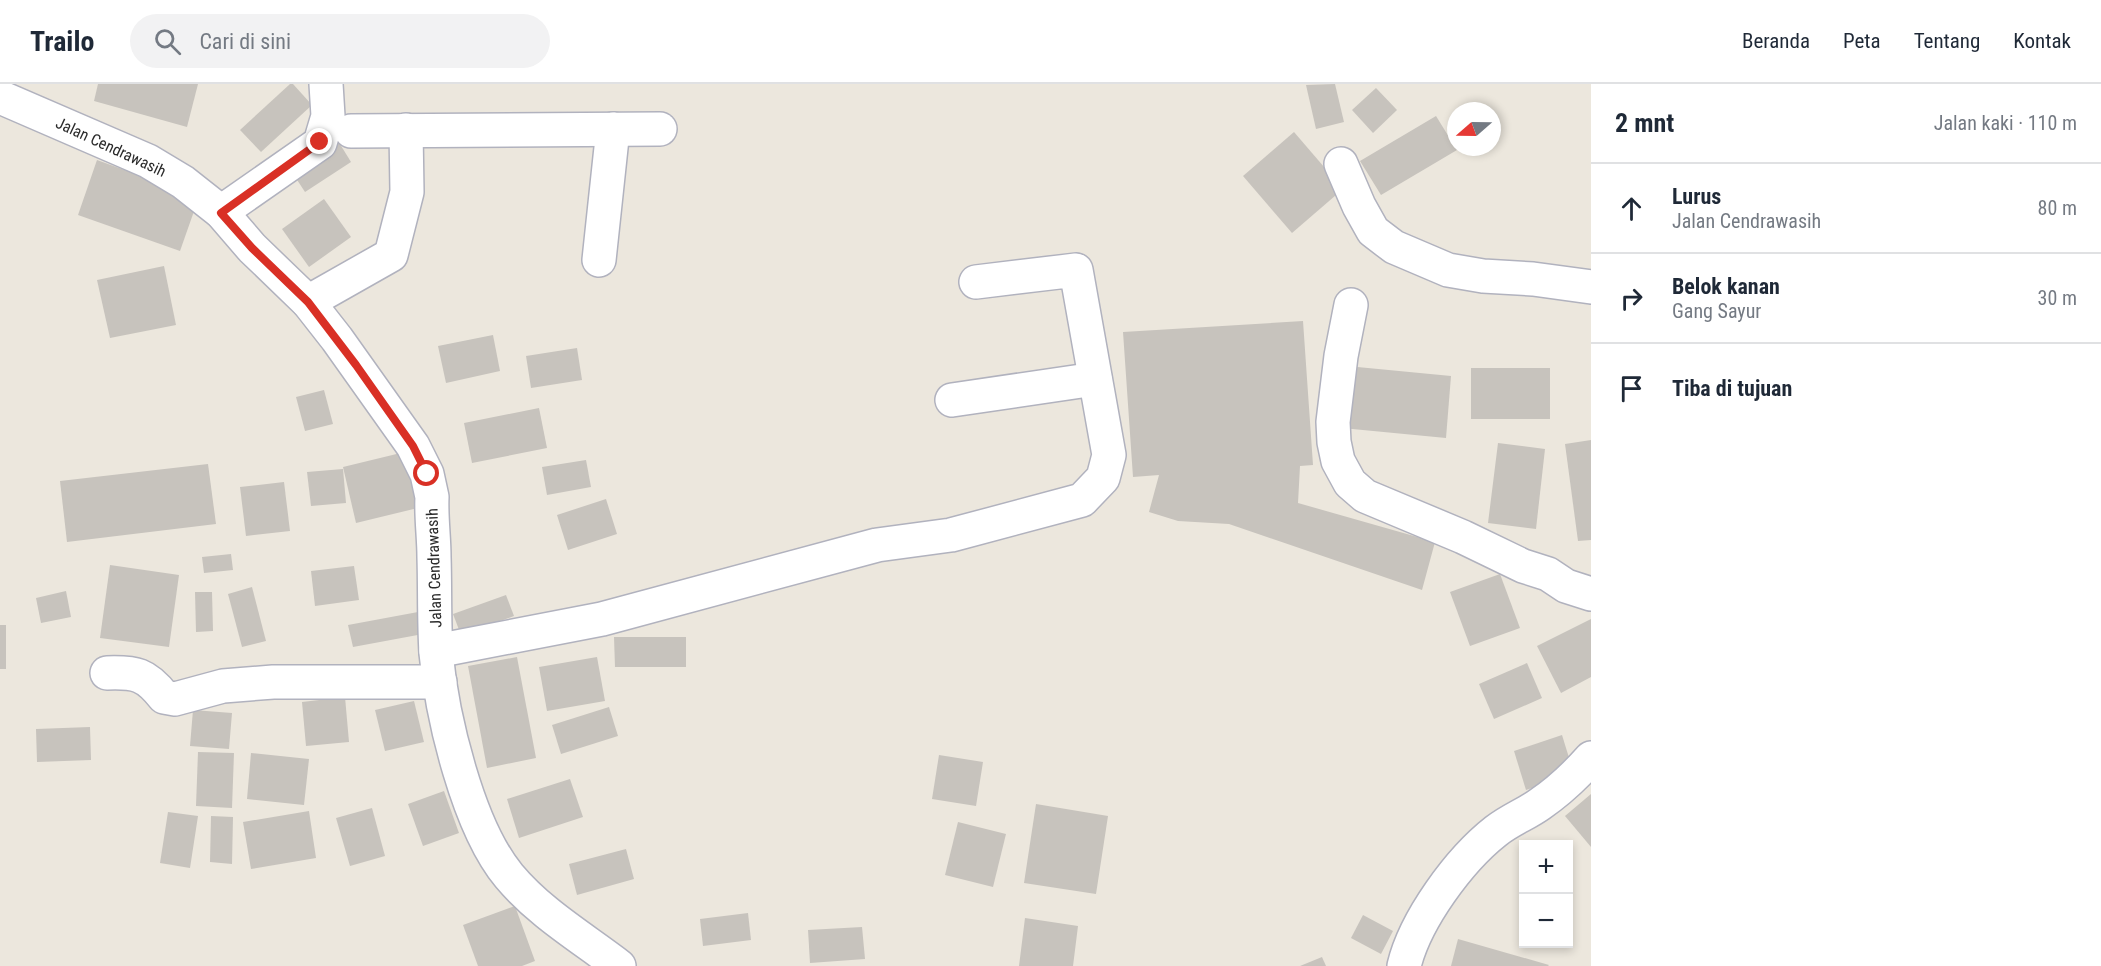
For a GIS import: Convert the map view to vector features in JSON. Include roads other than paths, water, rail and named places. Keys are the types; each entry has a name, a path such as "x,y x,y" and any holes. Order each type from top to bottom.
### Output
{"street":[{"path":"221,213 320,142 328,116 326,84"},
{"name":"Jalan Cendrawasih","path":"0,97 147,161 183,182 221,213 275,271 308,302 350,356 413,446 427,474 432,497 438,666 448,728 471,804 492,851 508,875 525,894 577,937 619,966"},
{"path":"599,260 613,129"},
{"path":"351,131 660,129"},
{"path":"308,302 391,255 407,192 406,130"},
{"path":"1341,164 1359,206 1373,231 1394,247 1448,270 1483,276 1533,279 1591,287"},
{"path":"107,673 127,672 140,675 153,683 164,697 175,699 223,686 438,666 877,544 951,535 1082,500 1103,478 1109,455 1076,270 976,282"},
{"path":"1351,305 1341,356 1333,422 1338,461 1350,483 1365,496 1463,537 1523,566 1548,574 1566,586 1591,594"},
{"path":"952,400 1095,380"},
{"path":"1404,966 1413,938 1434,900 1469,858 1496,831 1566,785 1591,758"}]}
